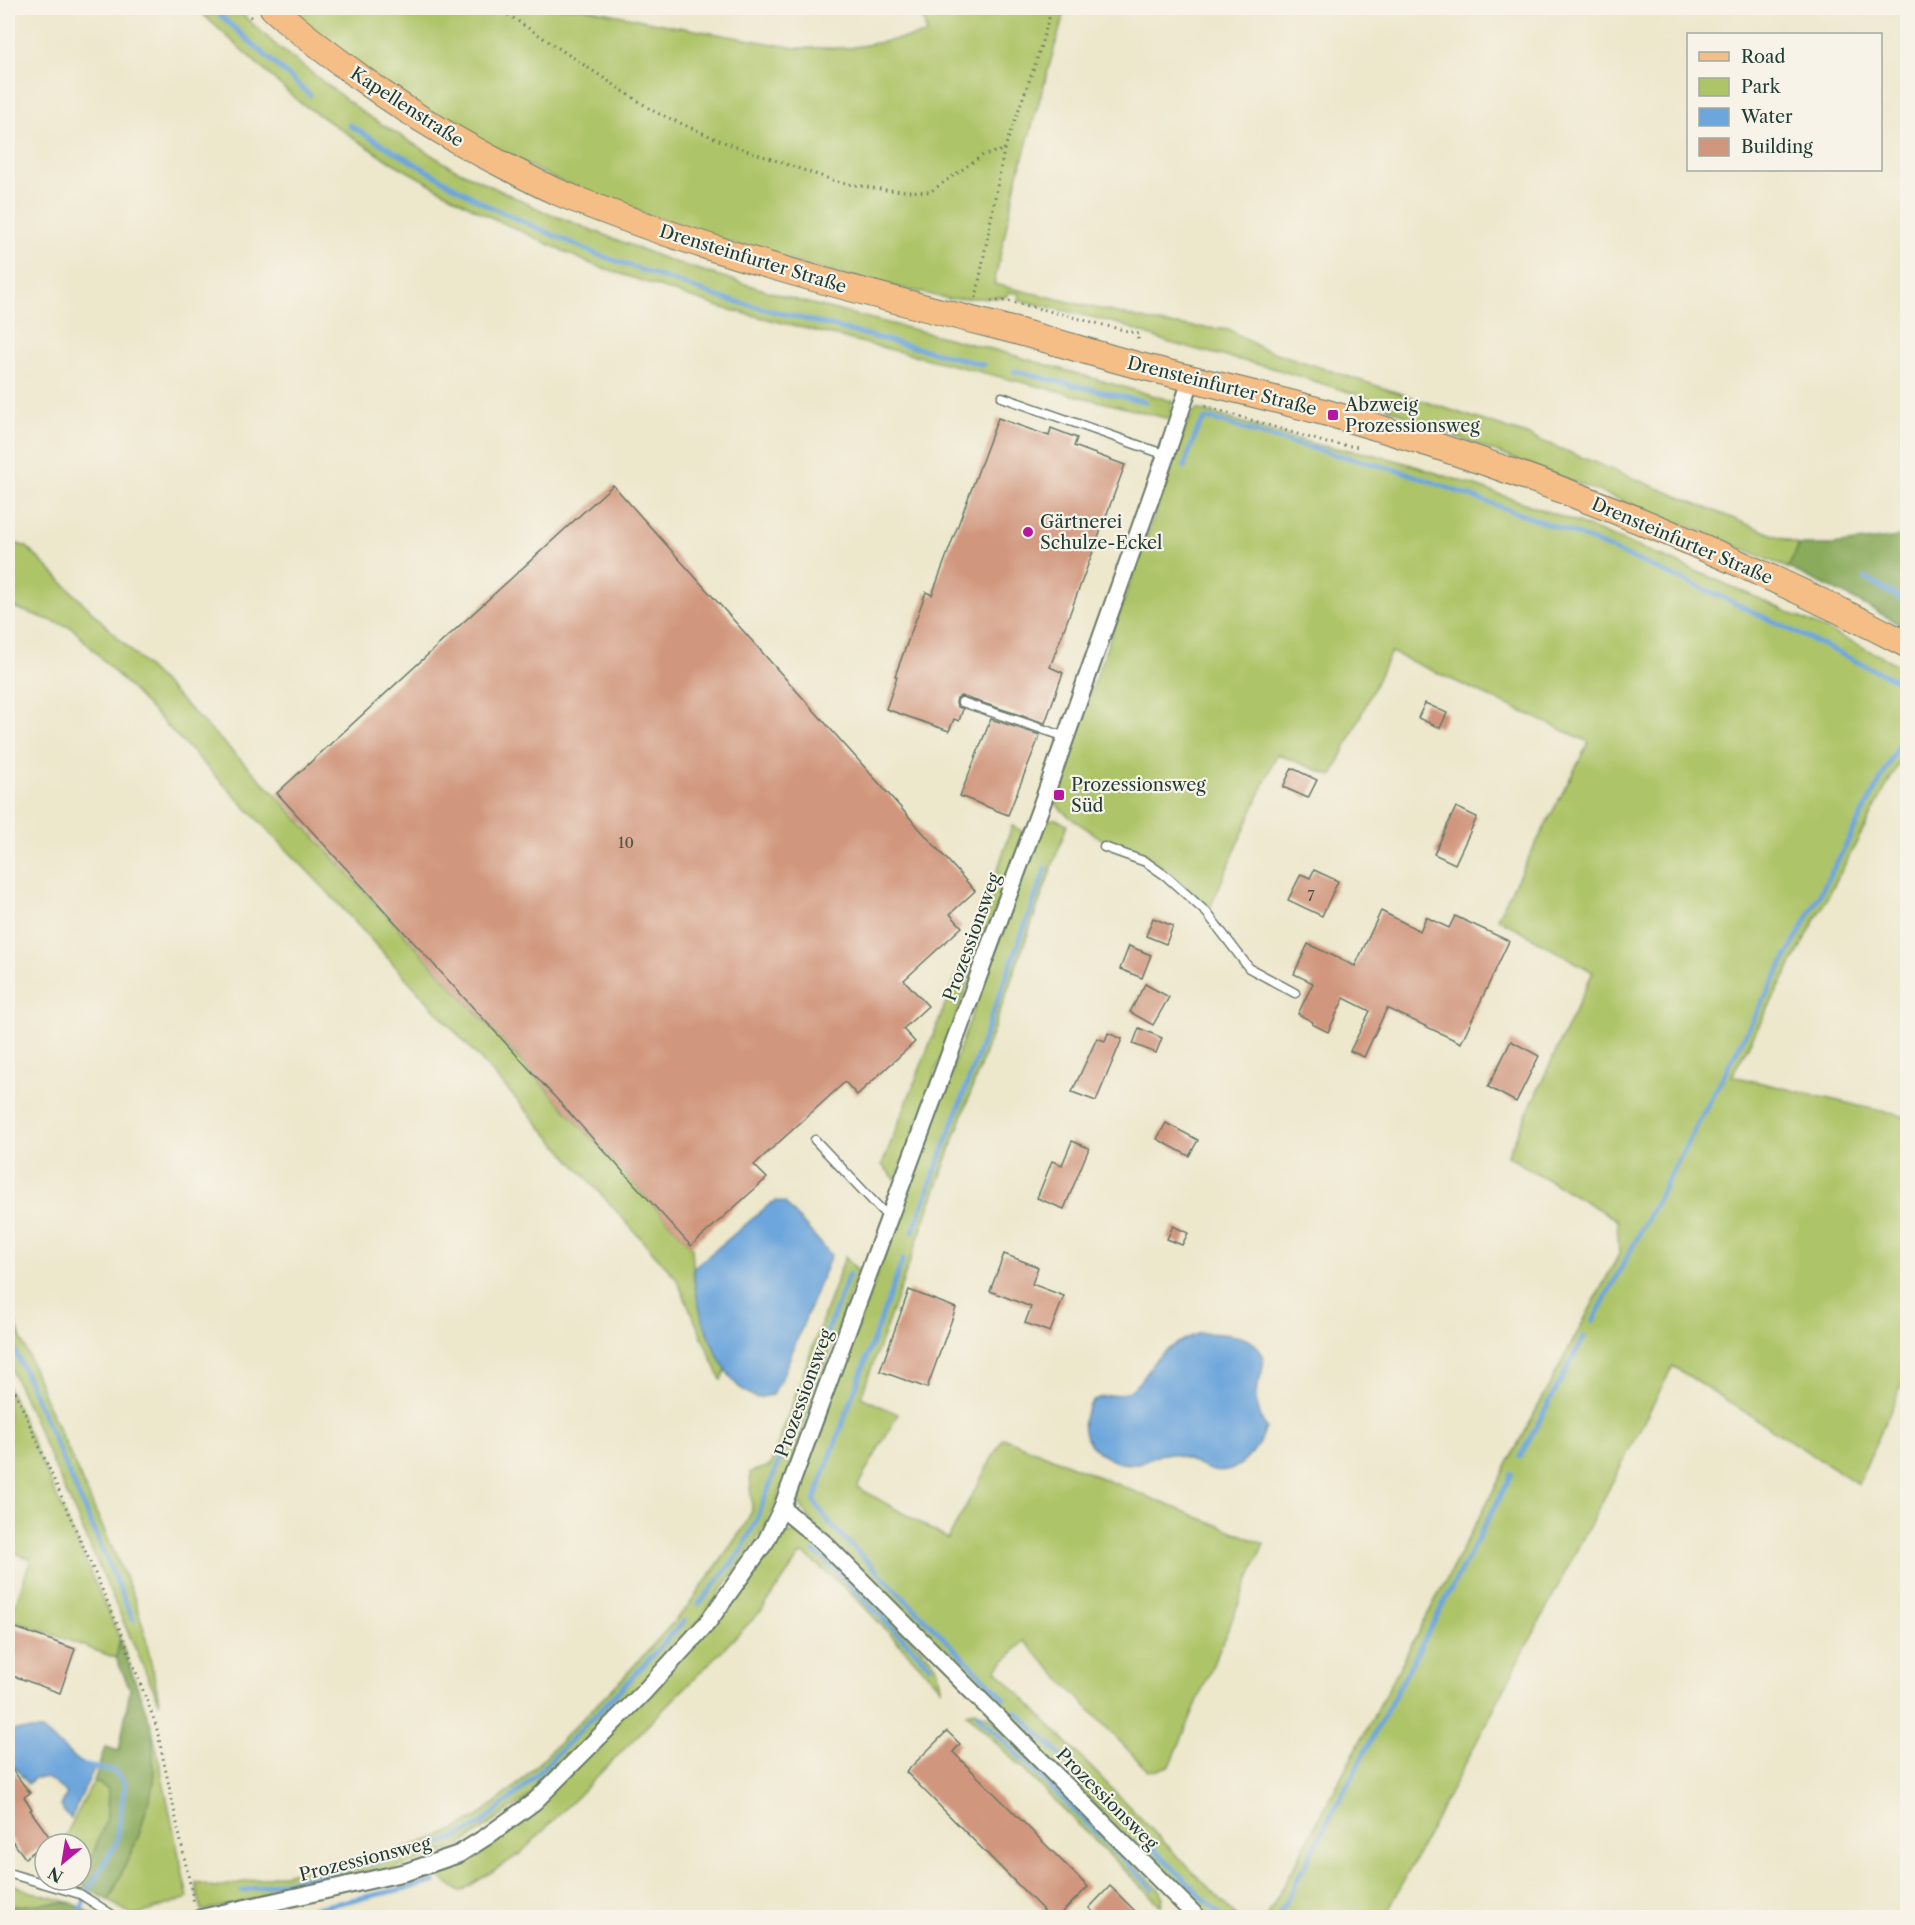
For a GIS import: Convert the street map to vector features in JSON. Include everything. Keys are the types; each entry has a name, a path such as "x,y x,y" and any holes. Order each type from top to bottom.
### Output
{"main road":[{"name":"Kapellenstraße","path":"273,8 292,27 379,92 461,143 552,190"},
{"name":"Drensteinfurter Straße","path":"552,190 679,237 810,279 1343,418 1516,473 1707,549 1822,601 1908,645"}],"street":[{"name":"Prozessionsweg","path":"198,1912 406,1872 459,1854 486,1837 534,1802 643,1693 708,1622 766,1541 782,1508 890,1218 1066,737 1192,377"},
{"name":"Prozessionsweg","path":"782,1508 824,1543 1198,1917"}],"lane":[{"path":"1002,397 1166,455"},
{"path":"962,702 1066,737"},
{"path":"1104,847 1146,862 1166,876 1207,913 1249,968 1295,993"},
{"path":"815,1140 890,1218"},
{"path":"8,1873 80,1894 117,1917"}],"path":[{"path":"498,8 655,112 728,144 841,183 887,190 930,192 983,155 1004,150"},
{"path":"975,301 1004,150 1036,62 1052,8"},
{"path":"987,301 1009,301 1139,334"},
{"path":"8,1375 123,1637 156,1725 198,1912"}],"green space":[{"path":"196,8 235,8 277,46 365,114 451,167 543,211 671,261 800,301 995,350 1172,401 1170,419 719,307 591,264 482,213 386,159 299,102"},
{"path":"285,8 583,8 796,48 849,48 927,34 923,18 973,8 1066,8 1017,178 994,284 1164,324 1230,330 1261,348 1524,434 1799,545 1788,568 1711,535 1444,432 1361,396 1276,369 1170,343 1120,324 1019,300 1020,294 1008,292 1006,297 949,299 815,268 681,228 557,180 467,135 384,85"},
{"path":"1196,409 1318,445 1372,454 1402,462 1494,492 1614,537 1733,587 1907,669 1907,748 1732,1076 1907,1117 1907,1373 1858,1484 1673,1366 1385,1917 1267,1917 1619,1254 1617,1220 1507,1156 1593,972 1497,918 1589,742 1391,652 1332,776 1277,754 1210,908 1171,873 1150,858 1106,842 1060,809 1053,798 1187,423"},
{"path":"1907,536 1907,628 1848,596 1788,568 1799,545 1831,545"},
{"path":"8,541 27,547 274,793 692,1247 694,1281 704,1323 726,1369 721,1380 676,1278 322,886 72,628 13,607 8,616"},
{"path":"1056,819 1067,825 861,1397 898,1414 857,1487 948,1539 1003,1438 1264,1544 1170,1766 1148,1771 1024,1641 996,1670 1237,1917 1207,1917 811,1522 799,1502 801,1483 1043,820"},
{"path":"1012,826 1024,832 896,1180 882,1165 995,878"},
{"path":"845,1257 858,1271 786,1477 766,1526 704,1615 639,1688 529,1796 458,1847 404,1866 201,1911 196,1882 214,1888 397,1851 449,1833 476,1818 517,1785 623,1678 688,1606 744,1527 752,1510 750,1472 770,1466"},
{"path":"8,1305 48,1405 134,1597 144,1630 160,1704 8,1362"},
{"path":"8,1387 120,1639 116,1658 10,1619 31,1559 8,1550"},
{"path":"795,1532 821,1548 932,1660 938,1670 941,1688 850,1592 804,1554 800,1555 762,1610 520,1854 460,1892 432,1871 462,1860 712,1626 780,1535"},
{"path":"120,1639 152,1728 154,1782 139,1835 109,1901 93,1891 93,1854 107,1818 108,1789 94,1781 105,1747 119,1751 130,1689 116,1658"},
{"path":"974,1711 990,1717 1160,1890 1163,1898 1161,1906 966,1713"},
{"path":"152,1728 188,1898 134,1916 109,1901 139,1835 154,1782"},
{"path":"94,1781 108,1788 107,1818 93,1854 93,1832 67,1832"},
{"path":"8,1882 28,1891 72,1903 8,1907"},
{"path":"72,1903 97,1917 8,1917 8,1907"}],"water":[{"path":"776,1201 785,1203 831,1255 780,1382 772,1395 756,1398 737,1385 713,1346 697,1298 694,1268"},
{"path":"1200,1333 1238,1336 1255,1344 1260,1351 1263,1365 1256,1397 1266,1428 1252,1453 1237,1466 1220,1472 1172,1454 1160,1455 1142,1462 1127,1463 1111,1459 1097,1451 1087,1439 1083,1426 1084,1417 1090,1405 1104,1396 1126,1393 1131,1390 1157,1358 1177,1343"},
{"path":"15,1730 42,1730 93,1771 71,1818 61,1806 67,1793 47,1778 34,1778 28,1784 15,1767 8,1772 8,1733"}],"building":[{"name":"Gärtnerei Schulze-Eckel","path":"998,418 1049,436 1051,428 1077,438 1074,446 1125,465 1050,667 1063,673 1045,723 961,696 957,698 956,703 963,709 959,721 954,719 949,731 886,709 897,677 895,676 926,592 932,595"},
{"path":"613,485 975,891 950,914 962,927 904,980 928,1006 903,1029 915,1042 857,1095 845,1082 754,1165 767,1178 691,1246 277,793"},
{"path":"1425,703 1447,713 1440,728 1418,718"},
{"path":"991,719 1040,735 1008,815 960,796"},
{"path":"1292,768 1317,780 1308,798 1283,787"},
{"path":"1456,807 1477,817 1455,864 1434,854"},
{"path":"1314,870 1338,881 1322,916 1288,900 1301,874 1310,878"},
{"path":"1381,911 1420,931 1426,917 1449,928 1455,916 1509,941 1461,1043 1387,1008 1364,1057 1350,1051 1370,1011 1344,998 1328,1032 1298,1014 1313,983 1294,974 1308,944 1355,966"},
{"path":"1153,918 1173,926 1166,944 1146,936"},
{"path":"1129,946 1151,955 1142,978 1120,969"},
{"path":"1145,984 1169,997 1153,1025 1130,1012"},
{"path":"1139,1028 1162,1038 1156,1053 1133,1044"},
{"path":"1108,1033 1122,1039 1096,1101 1072,1092 1097,1038 1105,1041"},
{"path":"1511,1041 1539,1056 1516,1102 1488,1087"},
{"path":"1166,1123 1198,1140 1189,1156 1157,1139"},
{"path":"1072,1141 1089,1148 1064,1209 1037,1198 1052,1161 1062,1165"},
{"path":"1173,1226 1188,1233 1182,1245 1167,1239"},
{"path":"1004,1254 1038,1267 1032,1284 1064,1296 1050,1332 1025,1323 1031,1307 990,1291"},
{"path":"909,1290 956,1308 927,1388 880,1371"},
{"path":"8,1625 75,1649 60,1693 8,1674"},
{"path":"947,1731 960,1744 953,1752 1088,1887 1057,1917 1050,1917 906,1772"},
{"path":"8,1764 30,1793 24,1797 32,1809 30,1810 46,1832 33,1832 33,1852 25,1858 8,1835"},
{"path":"1110,1886 1141,1917 1098,1917 1089,1908"}],"waterway":[{"path":"212,8 310,95"},
{"path":"349,125 486,205 596,254 722,298 984,365"},
{"path":"1014,371 1145,402"},
{"path":"1184,467 1198,428 1205,419 1212,419 1280,440 1404,472 1581,536 1722,597 1908,686"},
{"path":"1865,578 1908,603"},
{"path":"1593,1321 1908,728"},
{"path":"913,1232 1046,868"},
{"path":"903,1259 814,1501 831,1525 1004,1698"},
{"path":"699,1604 740,1553 757,1519 849,1274"},
{"path":"8,1334 133,1620"},
{"path":"1520,1457 1584,1337"},
{"path":"1277,1918 1512,1474"},
{"path":"814,1552 823,1558 930,1666"},
{"path":"242,1891 401,1857 453,1839 481,1824 523,1788 630,1680 684,1621"},
{"path":"1017,1712 1223,1918"},
{"path":"977,1714 1152,1888"},
{"path":"77,1918 90,1888 116,1844 125,1783 114,1771 79,1765"},
{"path":"311,1909 434,1882"},
{"path":"270,1918 296,1912"}],"place":[{"name":"Abzweig Prozessionsweg","path":"1333,415"},
{"name":"Gärtnerei Schulze-Eckel","path":"1028,532"},
{"name":"Prozessionsweg Süd","path":"1059,795"}]}
